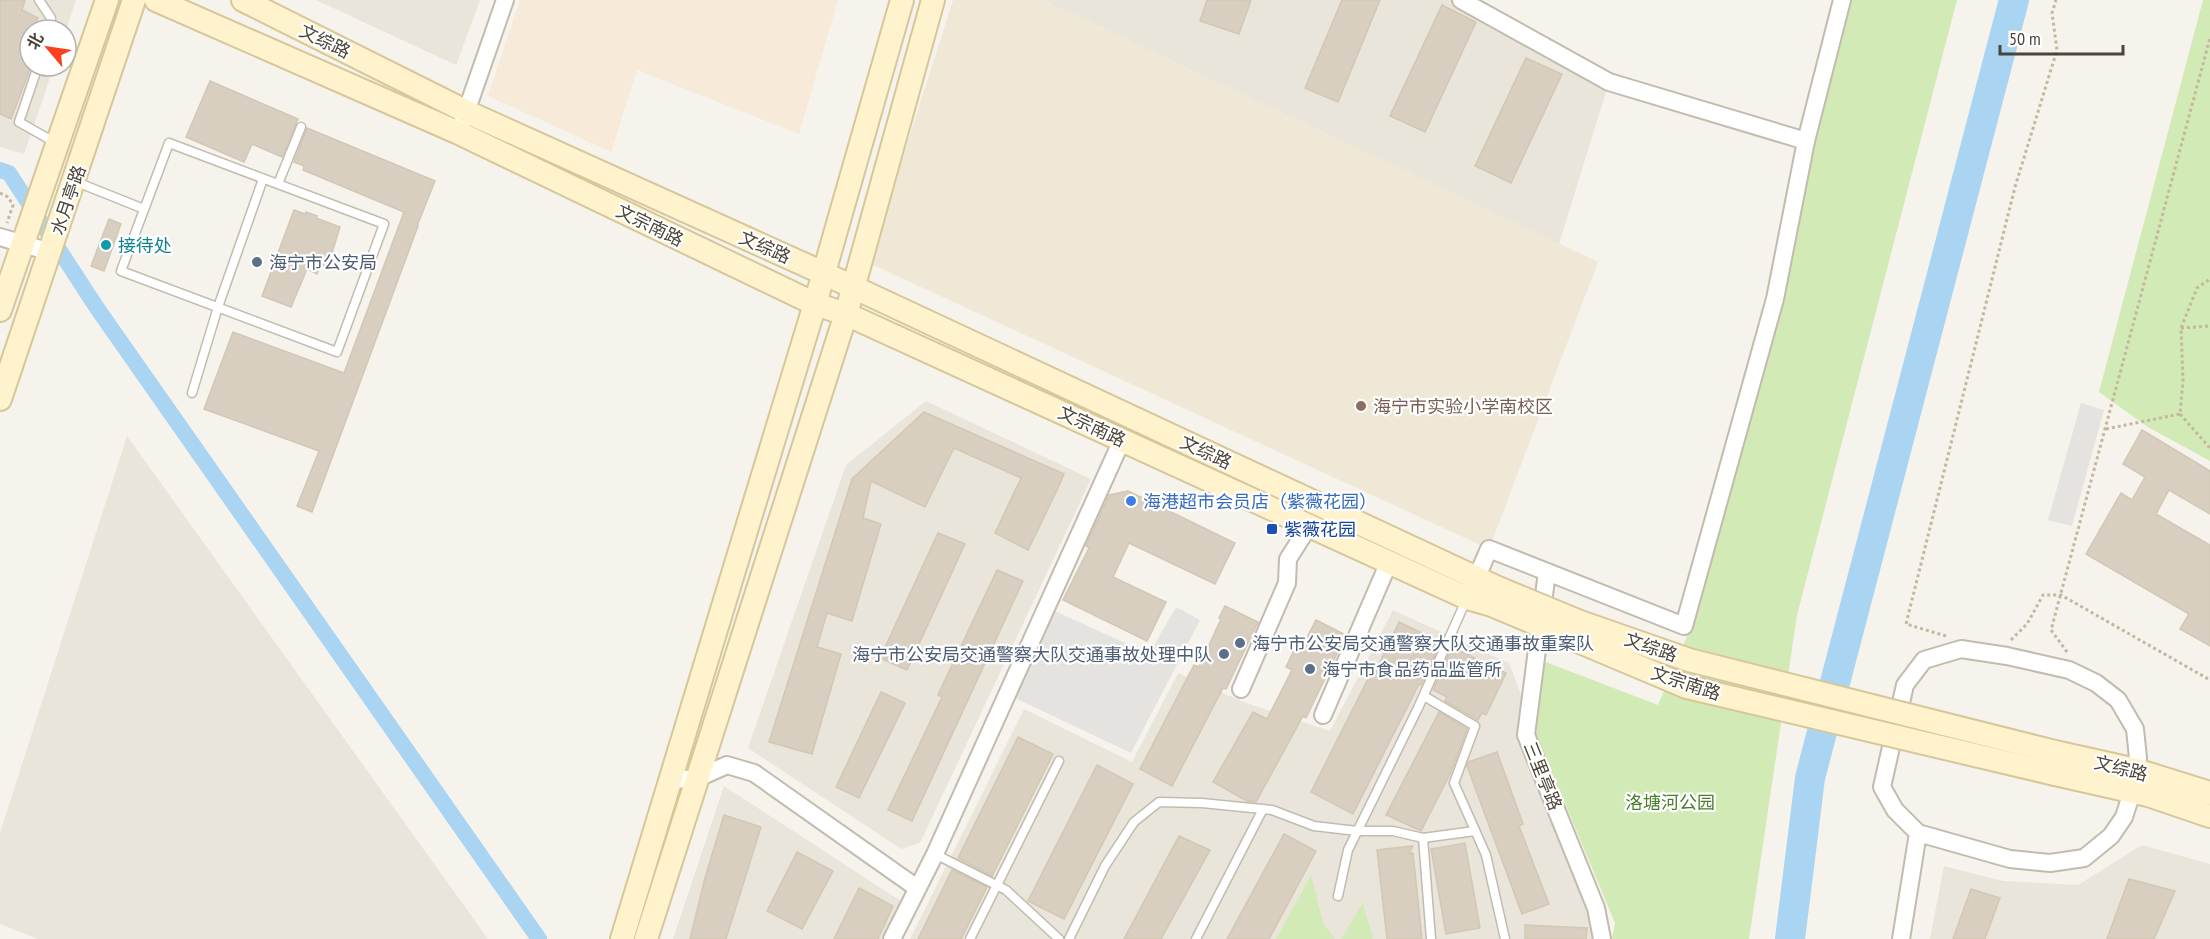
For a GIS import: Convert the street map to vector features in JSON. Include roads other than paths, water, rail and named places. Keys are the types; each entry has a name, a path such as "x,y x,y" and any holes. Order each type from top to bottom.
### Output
{"main road":[{"name":"水月亭路","path":"0,310 12,240 41,189 107,0"},
{"name":"水月亭路","path":"0,399 134,0"},
{"name":"文宗南路","path":"156,0 459,134 815,304 846,314 1389,562 1495,596 1687,687 2134,781"},
{"name":"文综路","path":"243,0 467,112 824,273 1472,588"},
{"path":"622,939 815,304 902,0"},
{"path":"646,939 854,288 933,0"},
{"name":"文综路","path":"2134,781 2210,793"},
{"path":"2134,781 2148,795 2210,816"}],"street":[{"path":"459,134 505,0"},
{"path":"1461,0 1609,82 1806,141"},
{"path":"1472,588 1489,549 1684,626 1775,299 1806,141 1842,0"},
{"path":"12,240 50,251"},
{"path":"892,939 935,854 1122,440"},
{"path":"1241,689 1287,583 1288,558 1309,525"},
{"path":"1323,714 1389,562"},
{"name":"三里亭路","path":"1547,572 1526,735 1596,908 1602,939"},
{"path":"1961,649 2007,656 2069,670 2096,683 2118,700 2135,729 2138,758 2134,781 2124,817 2111,836 2084,858 2050,863 2010,859 1918,833 1895,810 1882,786 1905,685 1924,660 1961,649"},
{"path":"671,780 698,778 728,765 754,773 917,888"},
{"path":"1901,939 1918,833"}],"lane":[{"path":"39,0 51,18"},
{"path":"34,78 19,122 49,139"},
{"path":"278,184 301,127"},
{"path":"169,143 263,179 384,224 337,352 121,271 169,143"},
{"path":"192,393 218,307 263,179"},
{"path":"71,190 144,209"},
{"path":"1338,896 1348,850 1424,696 1472,588"},
{"path":"1424,696 1474,726 1455,783 1486,855 1505,939"},
{"path":"970,939 1059,761"},
{"path":"1069,939 1111,857 1134,822 1159,802 1202,802 1272,810 1314,826 1357,831 1393,831 1423,838 1475,831"},
{"path":"1196,939 1263,809"},
{"path":"1423,838 1431,939"},
{"path":"935,854 1006,890 1059,939"}],"waterway":[{"path":"1790,939 1810,778 2014,0"},
{"path":"0,170 9,173 97,308 539,939"}],"place":[{"name":"接待处","path":"106,245"},
{"name":"海宁市公安局","path":"257,262"},
{"name":"海宁市实验小学南校区","path":"1361,406"},
{"name":"海港超市会员店（紫薇花园）","path":"1131,501"},
{"name":"紫薇花园","path":"1272,529"},
{"name":"海宁市公安局交通警察大队交通事故重案队","path":"1240,643"},
{"name":"海宁市公安局交通警察大队交通事故处理中队","path":"1224,654"},
{"name":"海宁市食品药品监管所","path":"1310,669"}],"park label":[{"name":"洛塘河公园","path":"1670,802"}]}
